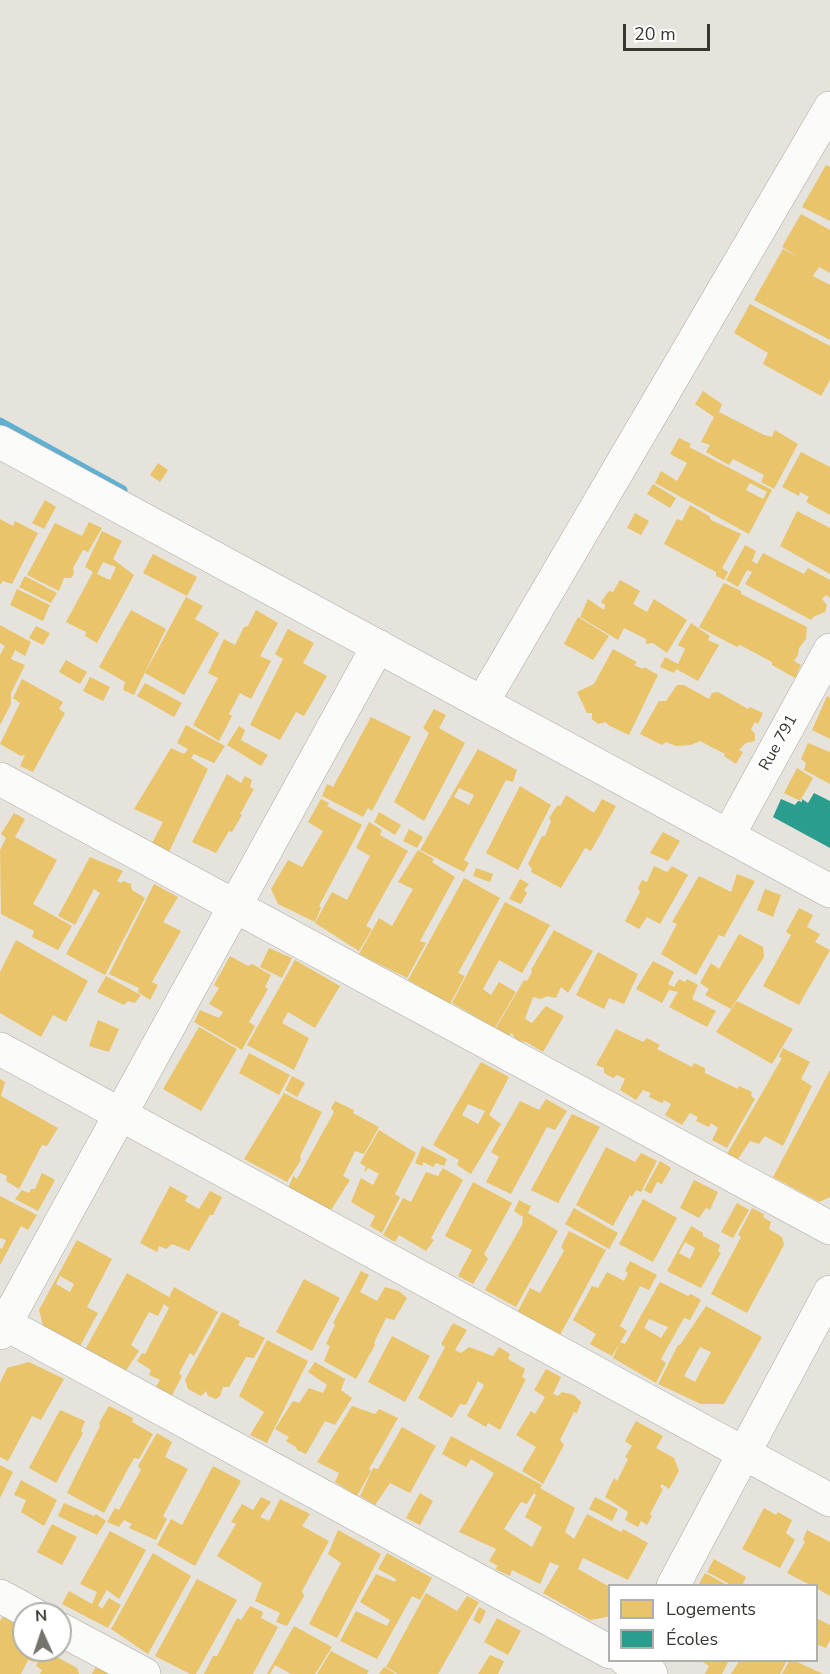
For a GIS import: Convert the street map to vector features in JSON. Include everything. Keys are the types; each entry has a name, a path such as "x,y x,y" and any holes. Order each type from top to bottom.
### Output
{"street":[{"path":"482,703 830,108"},
{"path":"0,442 830,891"},
{"path":"378,646 2,1326 608,1653"},
{"name":"Rue 791","path":"728,836 830,650"},
{"path":"0,779 830,1228"},
{"path":"0,1049 830,1500"},
{"path":"674,1584 830,1292"},
{"path":"72,1635 144,1674"}],"building: Logements":[{"path":"826,165 830,167 830,221 802,207"},
{"path":"801,214 830,230 830,273 819,267 813,276 830,285 830,340 754,300 783,249 797,256 782,247"},
{"path":"750,304 830,346 830,380 821,396 763,364 768,353 734,333"},
{"path":"703,391 722,404 719,412 764,435 772,437 775,430 798,444 774,489 761,482 764,475 733,459 729,465 706,452 710,445 701,442 714,417 695,404"},
{"path":"679,438 691,444 689,447 772,490 749,534 655,483 661,471 677,481 687,463 670,454","holes":["750,483 767,492 763,499 746,490"]},
{"path":"801,452 830,467 830,515 806,502 809,497 800,492 799,496 782,487"},
{"path":"158,463 168,470 160,482 150,475"},
{"path":"653,484 676,498 670,508 647,494"},
{"path":"45,500 56,507 44,529 32,523"},
{"path":"690,505 709,516 711,520 741,534 722,568 728,572 724,580 716,576 716,572 664,544 677,519 682,521"},
{"path":"797,511 830,528 830,574 780,546"},
{"path":"635,513 649,521 641,535 627,528"},
{"path":"0,519 13,526 15,521 38,533 12,584 3,581 0,585"},
{"path":"89,522 102,528 88,552 83,550 73,568 74,574 71,578 64,578 59,591 27,575 55,523 82,536"},
{"path":"102,531 122,541 113,559 134,575 97,643 85,636 86,632 66,622 93,572 85,567","holes":["103,562 116,567 110,580 97,574"]},
{"path":"745,545 756,551 752,561 757,564 763,553 804,574 808,568 830,580 830,598 826,595 822,599 827,605 825,612 811,620 745,584 752,572 747,570 738,587 726,580"},
{"path":"153,554 197,577 187,596 143,573"},
{"path":"25,576 57,593 51,603 19,587"},
{"path":"620,580 640,591 633,604 647,612 654,599 687,620 667,653 653,643 646,644 646,639 624,628 618,640 580,617 588,599 604,610 605,605 601,602 609,591 613,592"},
{"path":"724,583 807,627 806,639 799,648 794,661 801,665 795,678 772,665 772,662 740,645 737,647 699,627"},
{"path":"17,589 50,605 43,621 10,605"},
{"path":"186,597 203,606 195,619 219,633 184,695 145,673"},
{"path":"131,610 166,629 134,695 123,690 125,682 99,667"},
{"path":"256,610 278,623 260,656 271,661 251,699 240,693 229,714 232,716 219,741 193,725 218,678 208,673 224,639 235,645"},
{"path":"578,617 609,636 593,660 564,644"},
{"path":"691,623 710,636 708,640 719,645 698,681 676,669 674,673 660,667 665,657 678,664 685,649 678,645"},
{"path":"0,625 31,642 25,656 15,650 11,659 25,665 11,693 11,704 0,725 0,655 5,646 0,643"},
{"path":"36,626 50,633 43,645 29,638"},
{"path":"288,629 314,643 303,663 327,676 304,716 296,712 280,740 250,725 283,659 275,654"},
{"path":"613,649 637,662 634,665 643,669 644,667 658,675 629,735 606,722 598,724 592,719 592,713 587,713 577,692 594,684"},
{"path":"66,660 87,672 80,684 59,672"},
{"path":"90,677 110,687 103,701 83,691"},
{"path":"22,679 63,702 59,709 65,713 33,772 20,766 25,755 21,756 0,744 20,703 13,698"},
{"path":"145,683 182,703 174,717 137,696"},
{"path":"677,685 684,685 709,699 712,693 718,692 748,709 750,707 763,713 758,724 755,722 751,729 755,734 755,741 746,743 739,750 743,752 736,764 724,756 725,754 700,741 691,745 676,746 666,742 662,745 640,734 659,701 666,701"},
{"path":"827,696 830,698 830,739 812,730"},
{"path":"434,709 446,715 439,728 465,743 424,821 394,802 429,733 423,728"},
{"path":"371,717 411,737 372,811 368,808 363,817 322,796 327,784 333,787"},
{"path":"186,725 225,746 214,763 194,754 191,758 208,769 169,852 152,843 163,822 134,809 171,748 184,754 188,749 177,743"},
{"path":"239,726 245,730 241,740 268,755 261,766 227,745"},
{"path":"808,743 830,752 830,784 804,770 806,763 801,759"},
{"path":"478,749 517,770 513,782 506,780 464,860 469,863 464,872 420,850","holes":["459,788 474,795 469,805 454,797"]},
{"path":"797,768 813,778 800,801 784,793"},
{"path":"227,774 241,783 245,776 252,780 250,787 254,789 232,832 229,831 216,853 192,842"},
{"path":"520,786 551,805 518,870 486,853"},
{"path":"566,795 594,813 602,799 616,806 591,851 585,848 561,888 531,872 532,869 528,864 542,836 545,836 551,821 549,818 557,806 561,805"},
{"path":"321,799 329,803 327,806 362,825 319,906 321,908 315,922 278,904 271,889 288,860 302,867 323,831 308,822"},
{"path":"379,812 401,825 395,835 374,822"},
{"path":"14,813 25,819 15,837 57,860 33,904 72,926 58,950 32,937 34,931 1,914 0,850 6,838 1,834"},
{"path":"369,822 382,830 380,835 408,851 366,926 372,929 359,951 315,923 332,892 347,900 370,856 356,848"},
{"path":"409,829 423,837 417,848 403,841"},
{"path":"663,832 680,841 668,861 650,853"},
{"path":"418,850 434,859 432,862 455,877 420,941 426,943 407,978 359,954 379,918 392,926 413,889 398,882"},
{"path":"90,857 123,871 117,881 131,884 132,890 145,898 105,975 66,954 100,893 94,889 75,925 58,916"},
{"path":"654,866 667,872 672,866 688,875 660,924 647,917 639,929 625,921 640,892 638,888 642,880 647,882"},
{"path":"476,868 493,874 490,882 473,876"},
{"path":"737,874 755,881 724,937 719,935 696,975 661,954 677,924 672,922 699,876 731,892"},
{"path":"464,878 500,898 458,973 465,976 450,1004 408,980"},
{"path":"520,879 529,884 524,890 527,893 521,904 509,899"},
{"path":"154,884 178,897 163,922 181,931 152,982 158,985 150,1000 138,992 139,988 109,974"},
{"path":"765,889 781,895 773,917 757,910"},
{"path":"505,902 550,925 522,973 499,960 483,989 491,995 499,982 516,992 495,1028 452,1003"},
{"path":"799,908 813,915 807,927 820,934 815,942 830,950 799,1005 763,986 791,935 786,932"},
{"path":"554,930 593,951 568,993 561,987 556,998 533,997 525,1019 532,1023 546,1006 564,1016 543,1052 526,1042 516,1041 512,1033 508,1036 496,1028 524,980 527,981"},
{"path":"739,934 763,947 764,957 731,1009 705,995 709,989 700,983 711,963 719,969"},
{"path":"16,940 88,981 66,1022 53,1015 41,1037 0,1013 0,972"},
{"path":"269,948 292,958 282,978 260,967"},
{"path":"598,952 638,974 624,1004 609,998 604,1009 576,995"},
{"path":"230,956 248,966 252,964 271,975 265,987 268,989 249,1022 255,1026 242,1050 194,1022 200,1010 219,1018 223,1012 209,1004 219,988 214,985"},
{"path":"295,960 340,986 315,1028 288,1012 282,1023 309,1038 294,1070 247,1045"},
{"path":"653,961 674,972 668,984 674,987 679,979 685,982 687,979 698,985 692,999 716,1011 707,1027 669,1007 678,992 669,990 662,1003 636,989"},
{"path":"106,976 141,995 135,1003 128,1001 124,1005 97,992"},
{"path":"737,1001 793,1029 772,1064 716,1032"},
{"path":"98,1020 119,1029 109,1052 89,1046"},
{"path":"199,1027 237,1049 201,1111 163,1089"},
{"path":"616,1029 643,1042 647,1038 660,1045 657,1049 692,1067 694,1063 705,1068 705,1073 738,1089 739,1086 752,1092 751,1096 755,1099 727,1148 712,1140 718,1128 711,1123 709,1127 696,1121 698,1117 690,1113 682,1125 665,1115 671,1104 649,1097 651,1093 643,1090 636,1100 620,1090 625,1079 617,1075 613,1078 604,1073 604,1068 596,1065"},
{"path":"783,1048 810,1062 801,1079 812,1086 783,1146 765,1136 759,1144 750,1141 738,1159 727,1154 782,1058 779,1057"},
{"path":"249,1053 290,1075 279,1095 239,1073"},
{"path":"481,1062 509,1077 489,1115 501,1124 471,1174 457,1165 459,1160 433,1145","holes":["468,1104 485,1111 478,1124 462,1115"]},
{"path":"830,1070 830,1197 819,1202 773,1177"},
{"path":"292,1076 305,1083 297,1097 285,1090"},
{"path":"0,1079 5,1082 1,1096 58,1128 47,1146 42,1145 19,1189 6,1181 7,1176 0,1173"},
{"path":"284,1093 322,1112 300,1156 301,1160 287,1182 244,1159"},
{"path":"546,1099 567,1111 555,1130 547,1127 511,1194 486,1182 499,1157 491,1152 520,1101 539,1110"},
{"path":"335,1101 354,1110 353,1113 379,1127 364,1154 355,1151 343,1176 350,1180 331,1210 288,1189 293,1176 297,1179 334,1112 331,1108"},
{"path":"572,1114 600,1127 558,1203 531,1190"},
{"path":"379,1130 416,1153 395,1194 400,1197 382,1233 370,1226 375,1216 351,1202 361,1178 373,1185 379,1174 368,1168 364,1172 366,1167 360,1163"},
{"path":"422,1146 447,1159 444,1166 436,1163 433,1167 423,1162 422,1166 415,1163"},
{"path":"606,1147 635,1162 641,1153 657,1161 641,1192 636,1190 632,1197 630,1195 613,1226 576,1205"},
{"path":"660,1161 671,1168 662,1184 657,1182 651,1194 644,1190"},
{"path":"443,1168 463,1180 431,1238 434,1240 426,1251 399,1235 395,1242 383,1235 403,1198 411,1202 426,1172 438,1176"},
{"path":"42,1173 55,1180 38,1211 15,1199 22,1190 29,1193 31,1189 35,1189"},
{"path":"694,1180 718,1192 710,1210 706,1208 699,1218 680,1208"},
{"path":"473,1182 512,1203 484,1254 488,1259 473,1284 458,1276 472,1250 445,1236"},
{"path":"170,1186 188,1196 185,1201 199,1209 210,1191 222,1197 189,1251 172,1244 166,1249 159,1246 157,1252 140,1243"},
{"path":"0,1196 37,1215 28,1230 21,1226 0,1265 0,1248 2,1249 6,1240 0,1238"},
{"path":"643,1199 677,1218 653,1262 619,1244"},
{"path":"519,1200 531,1206 528,1213 558,1231 516,1307 485,1290 522,1225 523,1217 514,1211"},
{"path":"737,1203 749,1210 733,1238 721,1232"},
{"path":"574,1208 618,1233 609,1249 565,1224"},
{"path":"752,1208 764,1214 763,1217 771,1222 769,1229 782,1237 784,1245 747,1313 711,1294 741,1237 738,1235"},
{"path":"691,1226 720,1245 718,1251 721,1253 701,1288 667,1271","holes":["685,1242 695,1248 690,1259 679,1253"]},
{"path":"569,1231 606,1250 560,1335 517,1313 530,1288 540,1293 564,1251 561,1247"},
{"path":"77,1240 112,1259 87,1307 98,1313 79,1348 44,1329 39,1310","holes":["60,1276 74,1284 70,1292 56,1284"]},
{"path":"630,1261 657,1275 649,1290 640,1286 620,1326 627,1331 612,1356 590,1344 596,1334 573,1320 592,1286 598,1288 607,1272 624,1281 628,1273 625,1271"},
{"path":"361,1271 369,1275 360,1292 377,1301 385,1287 399,1291 407,1298 394,1320 386,1318 375,1345 356,1379 324,1361 330,1346 326,1344 335,1325 333,1323"},
{"path":"127,1273 169,1297 174,1287 218,1312 194,1356 190,1353 179,1373 182,1376 170,1399 154,1390 160,1380 149,1375 151,1370 137,1361 142,1353 145,1354 169,1308 164,1304 158,1316 149,1312 131,1345 139,1351 125,1372 85,1350"},
{"path":"304,1279 340,1298 312,1351 276,1332"},
{"path":"660,1282 701,1300 690,1320 684,1318 661,1359 666,1363 656,1383 613,1358 620,1342 625,1344","holes":["649,1319 668,1327 661,1338 644,1328"]},
{"path":"706,1306 762,1337 724,1404 701,1404 658,1384","holes":["700,1347 711,1352 695,1382 684,1376"]},
{"path":"222,1312 240,1321 238,1325 265,1338 254,1358 246,1357 229,1387 223,1387 220,1396 216,1399 208,1396 206,1391 201,1396 188,1389 185,1380"},
{"path":"453,1323 467,1330 455,1350 461,1353 469,1347 493,1356 499,1347 510,1354 508,1359 525,1369 522,1377 526,1379 500,1430 488,1423 486,1427 467,1416 484,1385 478,1381 466,1405 460,1404 452,1418 418,1398 445,1347 441,1344"},
{"path":"392,1336 430,1356 405,1402 368,1382"},
{"path":"267,1340 308,1361 267,1443 250,1435 264,1412 239,1396"},
{"path":"29,1362 64,1379 41,1420 32,1416 8,1461 0,1457 0,1383 7,1368"},
{"path":"315,1362 345,1379 341,1390 352,1398 335,1425 325,1421 306,1454 286,1441 289,1437 275,1429 293,1401 299,1403 309,1388 323,1393 327,1385 308,1372"},
{"path":"546,1369 561,1377 553,1394 558,1396 562,1392 574,1395 581,1402 577,1413 574,1412 560,1440 564,1445 543,1484 522,1471 536,1447 516,1435 531,1411 535,1414 545,1397 534,1390"},
{"path":"109,1406 133,1418 132,1422 153,1434 139,1459 134,1458 104,1513 67,1493"},
{"path":"352,1406 375,1414 379,1409 398,1418 369,1469 371,1471 357,1496 335,1482 339,1473 317,1462"},
{"path":"60,1410 85,1421 81,1431 83,1433 56,1483 29,1468"},
{"path":"636,1421 663,1436 656,1448 674,1458 679,1471 669,1489 662,1484 660,1487 663,1489 647,1525 641,1521 638,1527 625,1520 628,1512 605,1497 614,1478 617,1481 628,1459 625,1457 632,1446 625,1441"},
{"path":"402,1427 436,1446 410,1493 390,1483 375,1505 360,1496 373,1468 378,1469"},
{"path":"157,1433 172,1442 165,1457 188,1469 163,1516 167,1519 156,1540 129,1528 132,1524 124,1520 119,1527 107,1522 115,1508 119,1510 141,1470 138,1466"},
{"path":"451,1436 542,1485 540,1488 575,1508 565,1532 574,1539 587,1514 621,1532 623,1529 648,1543 628,1580 583,1558 578,1569 608,1586 607,1617 590,1620 543,1593 559,1566 550,1562 540,1584 512,1570 510,1576 495,1569 498,1566 489,1561 496,1549 459,1532 494,1473 471,1459 466,1467 442,1454","holes":["534,1493 536,1495 525,1517 542,1527 532,1547 504,1529 521,1502 527,1504"]},
{"path":"0,1465 13,1472 0,1498"},
{"path":"213,1466 241,1481 195,1566 157,1545 171,1519 182,1525"},
{"path":"21,1480 57,1500 44,1526 21,1512 26,1500 14,1495"},
{"path":"420,1493 433,1501 420,1525 406,1518"},
{"path":"261,1497 271,1502 260,1517 269,1521 280,1499 310,1514 302,1526 329,1541 302,1591 304,1596 287,1626 276,1622 280,1613 255,1601 262,1583 217,1556 236,1524 231,1522 242,1504 253,1510"},
{"path":"595,1497 618,1509 612,1521 589,1509"},
{"path":"64,1503 94,1516 96,1514 106,1521 97,1535 58,1516"},
{"path":"764,1508 776,1515 778,1512 792,1520 786,1533 795,1540 780,1568 742,1549"},
{"path":"52,1524 77,1537 62,1565 37,1552"},
{"path":"338,1530 381,1554 337,1638 309,1624 341,1563 328,1554"},
{"path":"807,1530 830,1542 830,1596 818,1589 818,1584 808,1584 787,1573 805,1542 803,1539"},
{"path":"110,1531 146,1550 119,1599 107,1590 98,1605 102,1609 109,1598 121,1605 108,1628 72,1609 72,1602 63,1602 69,1591 92,1604 97,1592 80,1584"},
{"path":"153,1553 191,1576 148,1654 111,1629"},
{"path":"387,1553 432,1578 420,1600 412,1596 377,1659 340,1641 356,1611 387,1626 390,1620 360,1602 376,1574 395,1582 396,1579 378,1569"},
{"path":"714,1559 746,1577 743,1584 729,1584 707,1572"},
{"path":"705,1573 725,1584 699,1584"},
{"path":"197,1579 237,1600 196,1674 190,1674 155,1656"},
{"path":"426,1593 457,1611 467,1596 479,1602 438,1674 398,1674 386,1667"},
{"path":"250,1606 263,1612 261,1618 278,1627 253,1674 204,1674 213,1656 217,1656 237,1618 241,1620"},
{"path":"479,1607 486,1611 480,1624 473,1620"},
{"path":"3,1616 12,1621 12,1662 27,1662 21,1674 0,1674 0,1621"},
{"path":"497,1618 521,1631 508,1655 484,1642"},
{"path":"818,1619 830,1625 830,1640 826,1648 818,1645"},
{"path":"294,1626 332,1647 315,1674 291,1674 275,1665 270,1674 267,1674"},
{"path":"331,1651 369,1671 367,1674 317,1674"},
{"path":"490,1655 504,1661 498,1674 478,1674"},
{"path":"38,1662 66,1662 77,1668 79,1674 40,1674 42,1670 36,1666"},
{"path":"98,1662 120,1674 92,1674"},
{"path":"703,1662 728,1662 722,1674 705,1674 709,1666"},
{"path":"739,1662 786,1662 780,1674 731,1674"},
{"path":"789,1662 797,1662 823,1674 782,1674"},
{"path":"384,1667 386,1668 396,1674 379,1674"}],"building: Écoles":[{"path":"814,793 830,801 830,848 773,817 781,799 795,805 798,801 802,802 802,799 808,803"}],"waterway":[{"path":"0,422 123,490"}]}
